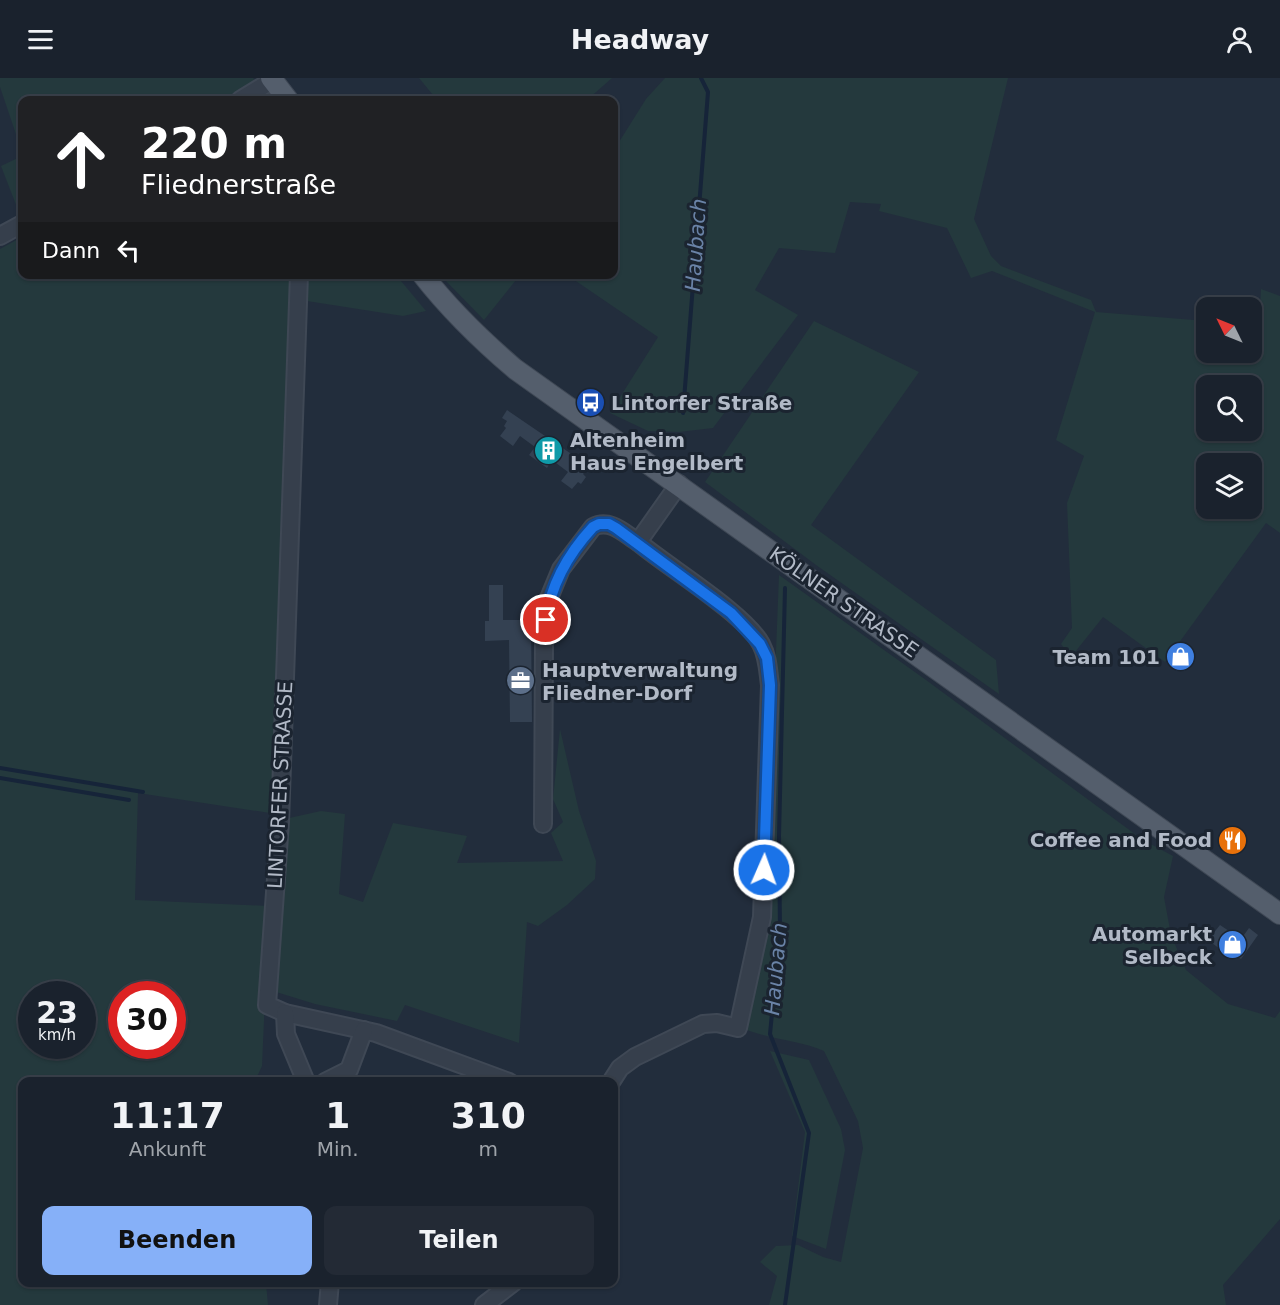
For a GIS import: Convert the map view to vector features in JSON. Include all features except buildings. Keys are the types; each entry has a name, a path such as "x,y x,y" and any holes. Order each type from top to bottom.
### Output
{"main road":[{"path":"272,79 285,96"},
{"name":"KÖLNER STRASSE","path":"426,279 444,303 477,336 516,369 1280,914"}],"street":[{"path":"246,96 272,79"},
{"path":"0,236 18,226"},
{"name":"LINTORFER STRASSE","path":"285,1013 267,1005 280,822 299,279"},
{"path":"638,543 679,484"},
{"path":"543,824 544,643 549,598 561,569 593,527 599,524 609,524 731,613 754,634 767,658 770,685 762,916 738,1028 717,1023 703,1024 635,1057 620,1068 614,1077"},
{"path":"304,1077 286,1034 285,1013 364,1030 495,1077"},
{"path":"335,1077 349,1070 364,1030"},
{"path":"328,1305 330,1287"},
{"path":"484,1305 507,1287"}],"green space":[{"path":"0,78 253,78 256,81 228,96 18,96 18,140 0,87"},
{"path":"419,78 612,78 592,96 433,95"},
{"path":"665,78 1008,78 974,219 991,256 1001,266 1091,300 1096,312 1196,320 1196,363 1262,363 1261,289 1280,296 1280,533 1266,523 1165,662 1103,617 1075,652 1069,654 1061,644 1072,628 1067,503 1084,456 1056,440 1095,312 992,271 971,278 947,228 879,211 881,204 850,202 835,253 779,248 755,290 798,315 713,428 679,432 648,431 610,413 658,337 573,279 618,279 618,144 646,99"},
{"path":"18,158 18,210 1,166"},
{"path":"18,239 18,279 291,279 276,806 270,813 138,793 135,900 269,906 262,1066 257,1077 18,1077 18,1287 266,1287 268,1305 0,1305 0,249"},
{"path":"306,279 399,279 426,311 403,316 307,301"},
{"path":"447,279 517,279 484,320"},
{"path":"814,321 919,372 811,525 996,660 999,694 816,565 705,482"},
{"path":"779,575 1143,840 1173,856 1164,897 1171,935 1186,970 1228,1004 1275,1018 1280,1011 1280,1219 1223,1285 1226,1305 769,1305 777,1276 760,1262 776,1246 798,1245 823,1257 841,1262 863,1148 858,1121 824,1051 745,1029 775,676"},
{"path":"560,729 579,811 596,861 595,879 567,905 538,926 527,922 519,1043 405,1005 397,1021 315,1004 273,991 285,819 321,811 345,814 339,894 363,902 393,823 467,836 457,863 563,861 551,833 563,822 553,799"},
{"path":"770,1051 809,1060 841,1129 845,1150 826,1249 792,1236 805,1132"}],"waterway":[{"name":"Haubach","path":"683,413 708,92 701,78"},
{"name":"Haubach","path":"785,588 779,836 780,931 770,1034 809,1133 785,1305"},
{"path":"0,768 143,792"},
{"path":"0,778 129,800"}],"place":[{"name":"Lintorfer Straße","path":"590,403"},
{"name":"Altenheim Haus Engelbert","path":"549,451"},
{"name":"Team 101","path":"1181,657"},
{"name":"Hauptverwaltung Fliedner-Dorf","path":"521,681"},
{"name":"Coffee and Food","path":"1233,840"},
{"name":"Automarkt Selbeck","path":"1233,945"}],"route":[{"path":"546,620 549,598 561,569 593,527 599,524 609,524 731,613 754,634 767,658 770,685 764,870"}]}
